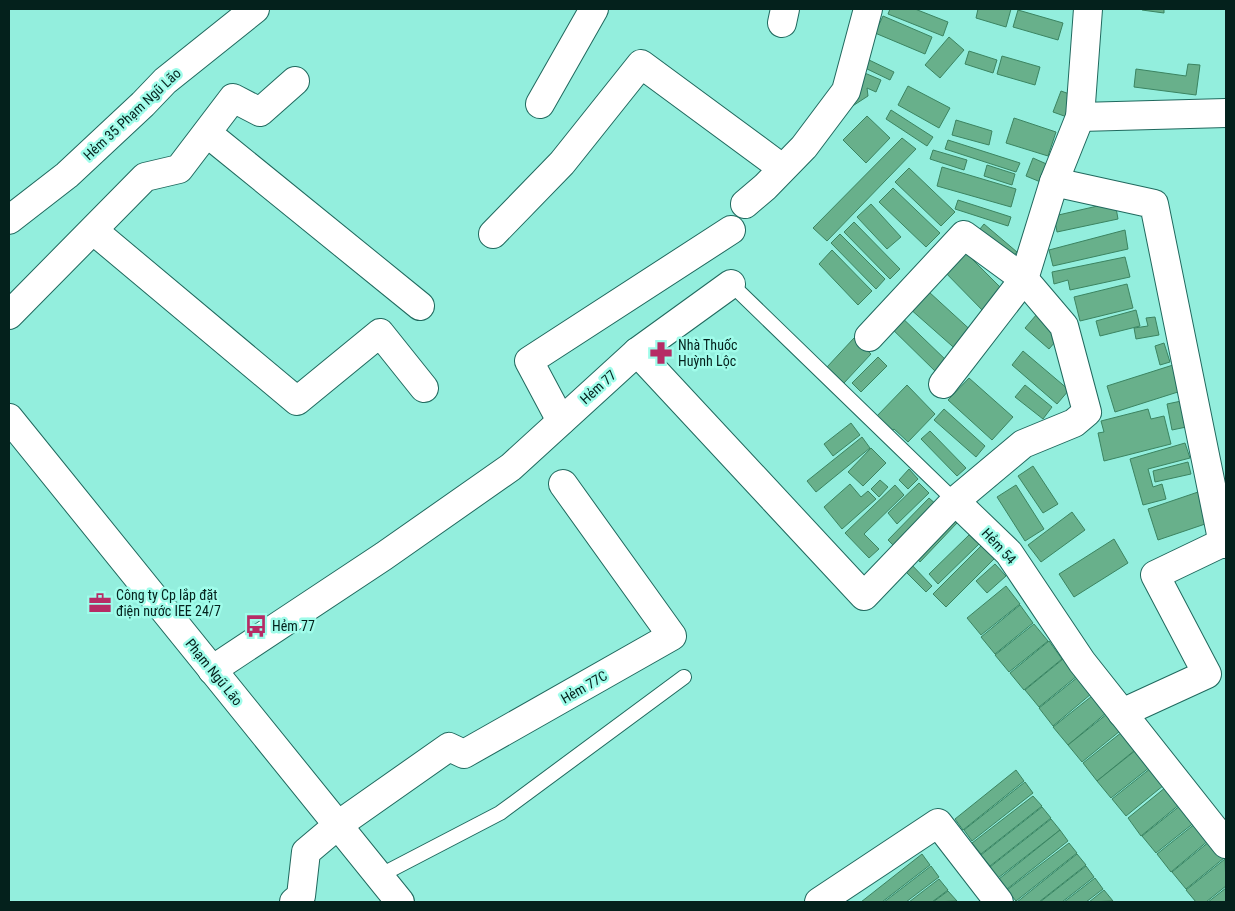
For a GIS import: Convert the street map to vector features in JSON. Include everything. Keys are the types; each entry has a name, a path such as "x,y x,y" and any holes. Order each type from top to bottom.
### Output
{"street":[{"name":"Hẻm 35 Phạm Ngũ Lão","path":"9,220 67,175 144,104 165,81 254,9"},
{"path":"540,104 594,9"},
{"path":"745,204 765,187 804,147 846,92 868,9"},
{"path":"943,384 1024,279 1054,182 1080,117 1088,9"},
{"path":"493,234 562,163 641,64 782,168"},
{"path":"9,315 94,231 145,177 179,169 233,98 260,112 295,81"},
{"path":"1080,117 1226,113"},
{"path":"207,132 420,306"},
{"path":"1054,182 1154,204 1224,542 1155,575 1207,674 1122,713"},
{"path":"561,421 529,361 731,230"},
{"path":"94,231 296,401 380,333 424,388"},
{"path":"637,352 864,596 955,501 1023,444 1074,423 1086,412 1064,326 1024,279 964,235 869,337"},
{"name":"Hẻm 77","path":"212,670 441,517 511,467 637,352 731,284"},
{"name":"Phạm Ngũ Lão","path":"9,418 400,902"},
{"name":"Hẻm 77C","path":"338,825 449,747 464,754 672,636 563,484"},
{"name":"Hẻm 54","path":"955,501 1009,553 1082,662 1226,844"},
{"path":"819,902 938,823 999,902"},
{"path":"294,902 301,896 306,852 338,825"}],"lane":[{"name":"Hẻm 77","path":"731,284 955,501"},
{"path":"379,876 500,813 684,677"}],"building":[{"path":"890,9 915,9 948,22 943,36 888,14"},
{"path":"978,9 1011,9 1006,27 976,18"},
{"path":"1164,9 1164,13 1142,10"},
{"path":"1018,10 1063,23 1058,40 1013,27"},
{"path":"883,16 932,37 925,54 875,33"},
{"path":"949,37 964,50 940,78 925,65"},
{"path":"969,51 997,60 993,73 965,64"},
{"path":"1002,56 1040,67 1035,85 997,74"},
{"path":"867,59 894,72 890,80 863,67"},
{"path":"1188,64 1200,65 1196,95 1134,87 1136,69 1186,76"},
{"path":"860,71 881,80 876,92 867,88 868,96 851,107 847,101"},
{"path":"908,86 950,108 939,128 898,105"},
{"path":"1061,91 1075,96 1067,117 1053,112"},
{"path":"891,110 933,137 927,146 886,119"},
{"path":"867,116 890,138 866,163 843,140"},
{"path":"1014,118 1056,132 1048,156 1006,143"},
{"path":"956,120 992,131 989,145 952,135"},
{"path":"902,138 916,149 827,241 813,228"},
{"path":"948,140 1020,163 1016,172 945,149"},
{"path":"933,150 967,160 964,170 930,159"},
{"path":"1033,158 1051,166 1043,183 1026,176"},
{"path":"987,165 1015,174 1012,185 984,176"},
{"path":"942,167 1016,189 1011,207 937,186"},
{"path":"909,168 955,212 941,226 895,182"},
{"path":"893,188 940,233 926,247 879,202"},
{"path":"958,200 1011,217 1008,226 955,209"},
{"path":"1115,202 1118,219 1057,232 1054,216"},
{"path":"871,204 901,237 887,249 857,217"},
{"path":"854,222 900,269 890,279 844,232"},
{"path":"984,224 1017,252 1008,261 976,234"},
{"path":"1125,230 1128,249 1053,266 1049,250"},
{"path":"840,234 885,279 876,289 831,243"},
{"path":"959,246 1007,294 986,314 939,266"},
{"path":"832,250 872,291 858,305 819,264"},
{"path":"1125,257 1130,277 1070,290 1068,280 1054,284 1052,272"},
{"path":"917,281 976,335 960,353 900,300"},
{"path":"1127,284 1133,308 1080,321 1074,297"},
{"path":"894,310 948,362 937,373 884,321"},
{"path":"1136,310 1140,326 1100,336 1096,321"},
{"path":"1037,314 1061,335 1049,349 1025,328"},
{"path":"1155,317 1159,335 1136,339 1134,328 1148,326 1146,318"},
{"path":"854,338 871,354 844,383 827,367"},
{"path":"1164,343 1170,362 1160,365 1155,346"},
{"path":"1023,351 1069,390 1057,404 1012,365"},
{"path":"878,357 887,366 861,392 852,383"},
{"path":"1173,365 1181,391 1115,412 1107,386"},
{"path":"969,378 1013,417 992,440 948,400"},
{"path":"907,385 935,414 908,442 894,429 889,433 874,419"},
{"path":"1025,385 1052,407 1043,419 1015,397"},
{"path":"1186,400 1191,426 1172,430 1167,404"},
{"path":"944,409 985,446 976,457 934,420"},
{"path":"1148,409 1151,419 1164,416 1171,444 1104,461 1098,433 1104,432 1101,421"},
{"path":"851,423 860,435 833,456 824,444"},
{"path":"930,431 966,468 957,476 921,439"},
{"path":"862,437 870,448 816,492 807,481"},
{"path":"1185,443 1190,458 1148,469 1153,487 1162,484 1166,499 1143,505 1130,459"},
{"path":"871,448 886,463 863,486 848,472"},
{"path":"1188,462 1191,474 1155,482 1153,471"},
{"path":"1033,466 1058,504 1043,513 1018,476"},
{"path":"909,469 918,479 908,489 899,480"},
{"path":"880,480 888,487 879,497 871,489"},
{"path":"919,483 929,493 897,524 888,513"},
{"path":"850,484 861,497 868,491 876,499 842,529 824,507"},
{"path":"895,485 904,495 864,534 879,549 869,558 845,533"},
{"path":"1016,485 1044,529 1025,541 997,497"},
{"path":"1204,490 1214,521 1158,540 1148,509"},
{"path":"929,498 938,506 897,549 888,540"},
{"path":"1072,512 1085,530 1041,562 1028,545"},
{"path":"946,513 957,523 920,562 910,551"},
{"path":"969,535 979,544 938,584 929,574"},
{"path":"1114,539 1128,563 1074,597 1059,574"},
{"path":"983,544 996,557 946,607 933,594"},
{"path":"908,561 932,586 926,592 902,568"},
{"path":"995,564 1006,576 987,593 976,581"},
{"path":"1006,586 1020,604 981,635 967,618"},
{"path":"1020,605 1033,623 995,654 981,637"},
{"path":"1034,624 1048,641 1009,672 995,655"},
{"path":"1049,641 1062,659 1024,690 1010,673"},
{"path":"1063,659 1077,676 1039,707 1025,690"},
{"path":"1078,677 1091,694 1053,726 1039,708"},
{"path":"1092,696 1106,713 1068,745 1053,727"},
{"path":"1107,714 1120,731 1082,762 1068,745"},
{"path":"1122,732 1135,750 1097,781 1083,763"},
{"path":"1136,750 1150,767 1111,798 1097,781"},
{"path":"1151,768 1164,785 1126,816 1112,799"},
{"path":"1016,770 1024,781 963,830 955,819"},
{"path":"1025,782 1033,793 972,841 964,830"},
{"path":"1166,787 1180,804 1141,836 1128,818"},
{"path":"1033,796 1042,806 981,854 972,843"},
{"path":"1181,805 1195,822 1156,853 1142,836"},
{"path":"1042,807 1051,818 990,866 981,855"},
{"path":"1051,819 1060,830 998,878 990,867"},
{"path":"1196,823 1209,840 1171,872 1157,854"},
{"path":"1060,830 1068,841 1007,889 999,879"},
{"path":"1210,841 1224,858 1186,889 1172,872"},
{"path":"1069,843 1077,853 1016,901 1007,890"},
{"path":"922,854 930,865 882,902 861,902"},
{"path":"1077,854 1086,865 1039,902 1017,902"},
{"path":"1225,859 1226,886 1206,902 1196,902 1186,890"},
{"path":"931,866 939,877 906,902 884,902"},
{"path":"1086,866 1094,877 1062,902 1040,902"},
{"path":"1095,878 1103,889 1086,902 1064,902"},
{"path":"939,879 948,890 932,902 909,902"},
{"path":"1226,888 1226,902 1208,902"},
{"path":"1104,890 1113,901 1089,902"},
{"path":"948,891 957,901 933,902"}],"place":[{"name":"Nhà Thuốc Huỳnh Lộc","path":"661,353"},
{"name":"Công ty Cp lắp đặt điện nước IEE 24/7","path":"100,603"},
{"name":"Hẻm 77","path":"256,626"}]}
